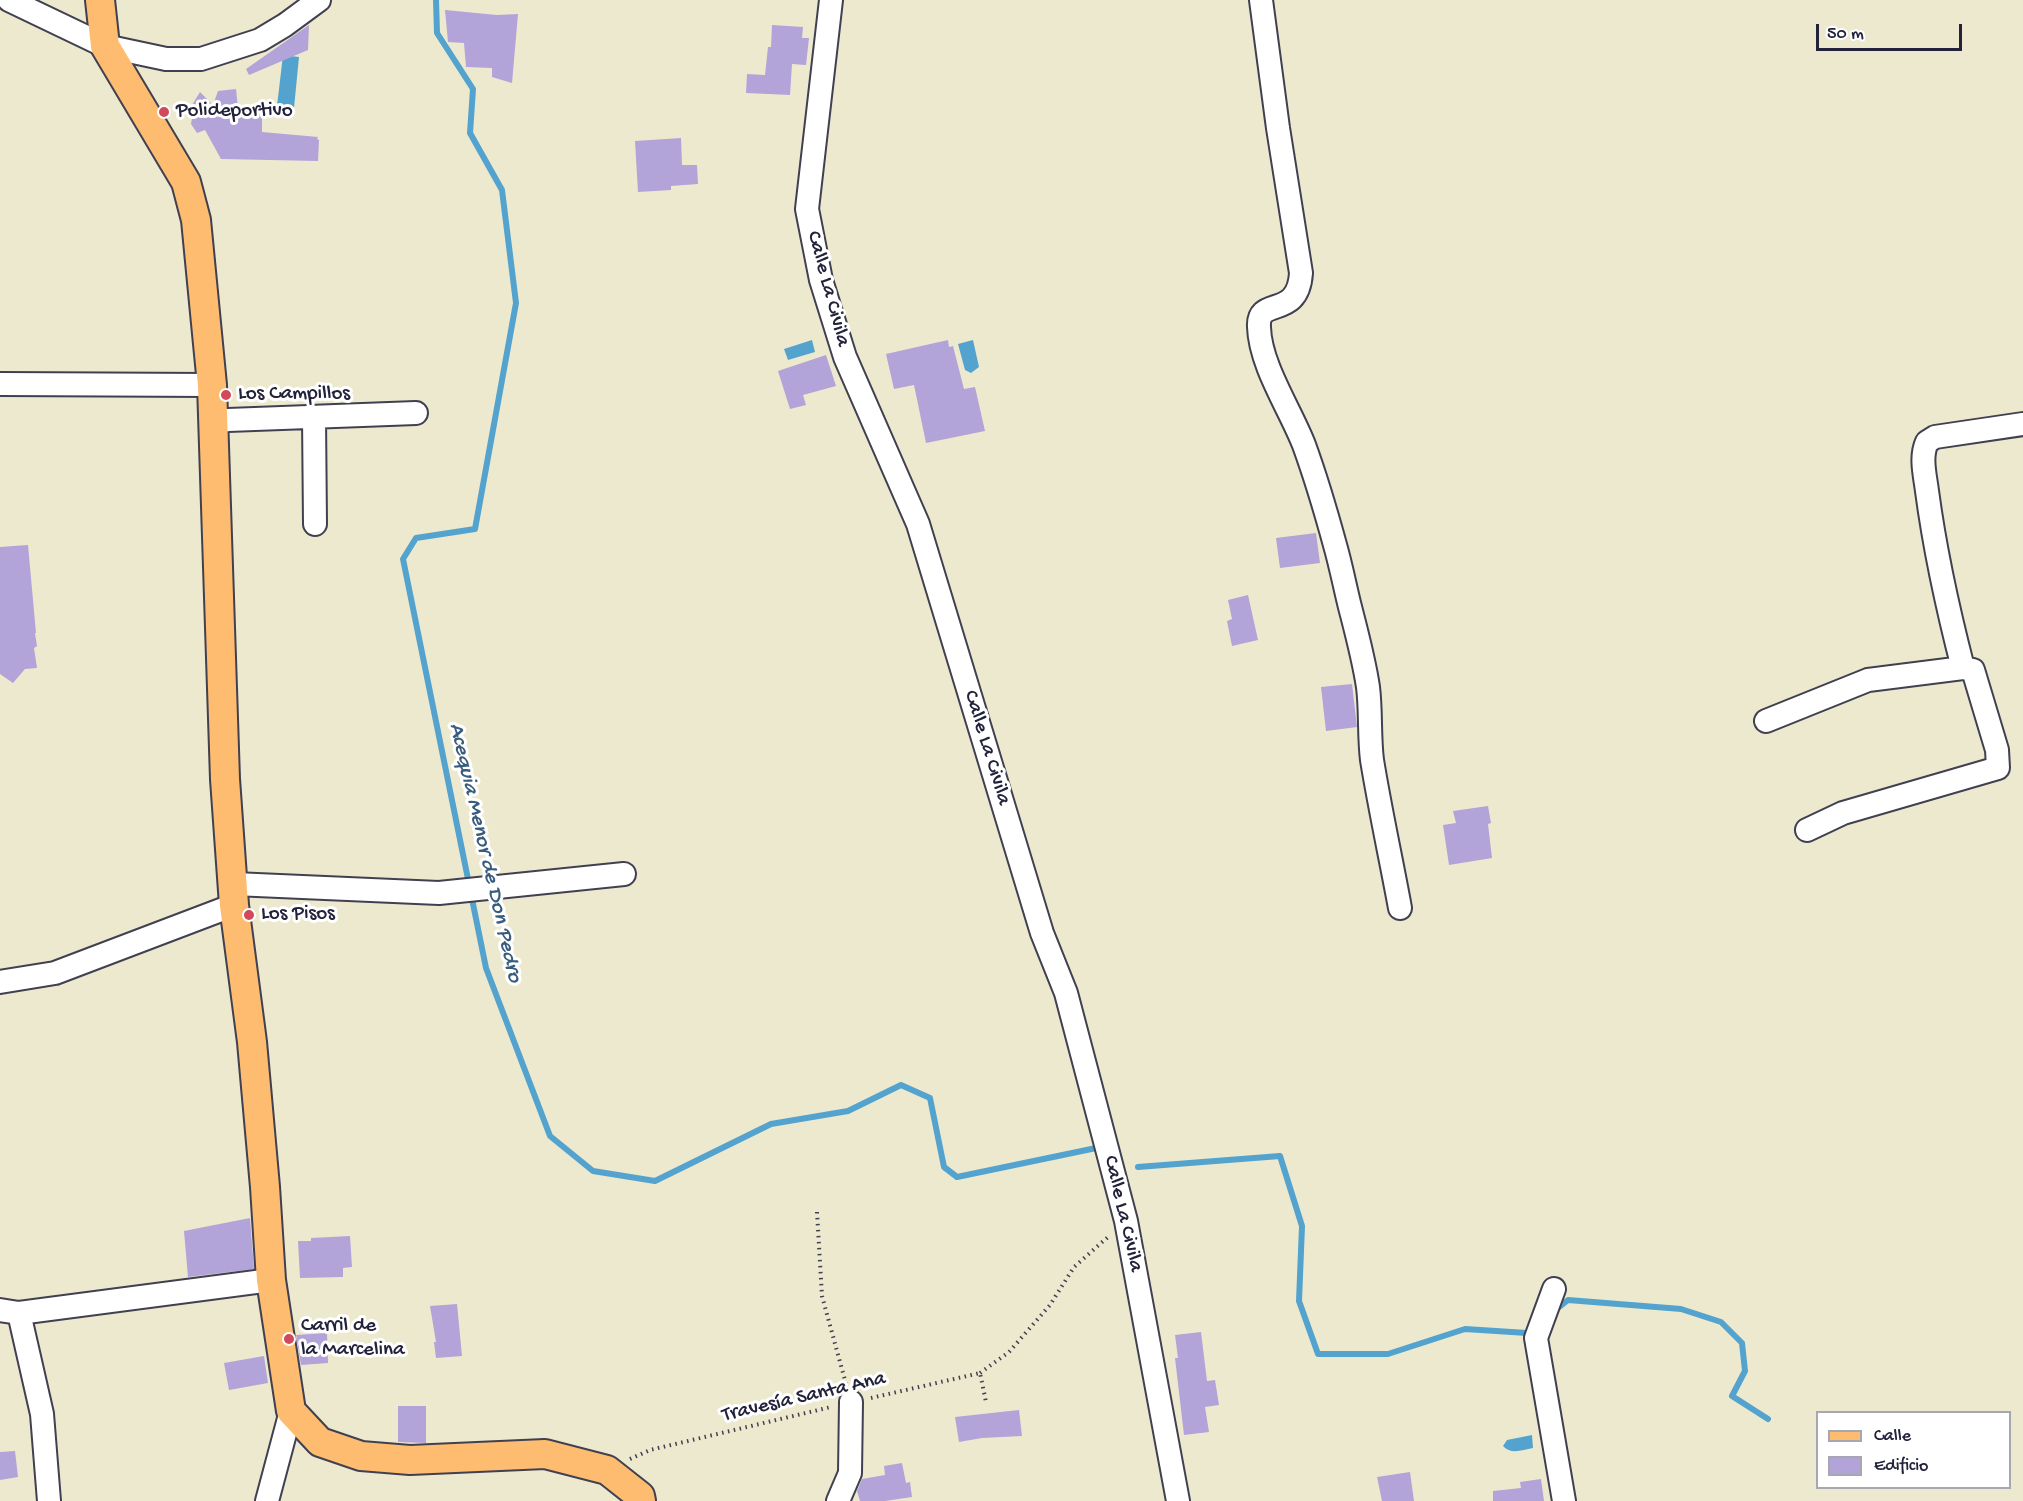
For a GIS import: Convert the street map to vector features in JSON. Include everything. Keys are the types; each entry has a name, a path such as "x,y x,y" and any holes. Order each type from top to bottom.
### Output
{"main road":[{"path":"100,0 105,46 186,182 196,220 212,385 225,779 234,895 252,1042 271,1280 291,1411 320,1442 361,1456 410,1460 545,1454 607,1470 640,1496 641,1501"}],"street":[{"path":"9,0 105,46 166,59 201,59 260,40 319,0"},
{"name":"Calle La Civila","path":"831,0 807,208 821,280 845,357 918,524 1042,933 1066,993 1126,1221 1179,1501"},
{"path":"1261,0 1301,273 1297,293 1291,301 1264,310 1260,315 1260,339 1266,361 1307,455 1335,546 1359,637 1368,688 1372,759 1400,908"},
{"path":"0,384 212,385"},
{"path":"214,423 228,420 416,413"},
{"path":"314,417 315,524"},
{"path":"1962,668 1932,528 1923,451 1927,442 1935,437 2023,424"},
{"path":"1766,721 1868,680 1962,668 1973,670 1997,750 1998,768 1843,813 1807,830"},
{"path":"0,982 55,973 234,895 439,893 624,874"},
{"path":"49,1501 42,1414 10,1312 271,1280"},
{"path":"1554,1289 1536,1338 1564,1501"},
{"path":"837,1501 850,1473 851,1402"},
{"path":"267,1501 291,1411"}],"path":[{"path":"817,1212 822,1296 851,1402"},
{"path":"986,1402 980,1372 1010,1352 1050,1305 1074,1267 1126,1221"},
{"name":"Travesía Santa Ana","path":"607,1470 650,1450 980,1372"}],"water":[{"path":"283,55 299,57 294,108 277,106"},
{"path":"812,340 815,352 788,360 784,349"},
{"path":"973,340 979,367 971,373 965,370 958,344"},
{"path":"1532,1435 1533,1448 1513,1451 1503,1446 1507,1440"}],"building":[{"path":"445,10 497,15 518,14 512,83 492,77 492,68 466,67 464,43 448,42"},
{"path":"309,25 308,50 249,75 246,69"},
{"path":"772,25 803,27 802,38 809,38 806,65 792,64 790,95 746,93 747,74 765,75 768,47 771,47"},
{"path":"236,89 238,108 262,110 262,132 318,137 318,161 221,159 205,130 197,133 191,124 193,112 189,110 200,92 213,105 218,91"},
{"path":"681,138 682,165 697,165 698,184 671,186 671,190 638,192 635,141"},
{"path":"948,340 949,347 953,346 964,389 975,387 985,431 926,443 914,385 894,389 886,354"},
{"path":"826,355 836,386 803,395 806,405 790,409 778,371"},
{"path":"1316,533 1320,563 1280,568 1276,538"},
{"path":"28,545 37,668 25,669 13,683 0,674 0,547"},
{"path":"1248,595 1258,640 1232,646 1227,621 1232,619 1228,600"},
{"path":"1352,684 1357,727 1326,731 1321,687"},
{"path":"1488,806 1492,858 1449,865 1443,825 1456,823 1453,811"},
{"path":"250,1218 254,1269 188,1277 184,1231"},
{"path":"350,1236 352,1267 343,1268 343,1277 300,1278 298,1241"},
{"path":"457,1304 462,1356 436,1358 434,1342 436,1342 430,1306"},
{"path":"1201,1332 1207,1381 1215,1380 1219,1405 1205,1407 1209,1432 1184,1435 1175,1358 1178,1358 1175,1335"},
{"path":"327,1333 328,1363 301,1365 296,1335"},
{"path":"264,1356 268,1383 229,1390 224,1363"},
{"path":"398,1406 426,1406 426,1443 398,1442"},
{"path":"1019,1410 1022,1436 982,1438 959,1442 955,1417"},
{"path":"15,1451 18,1477 0,1480 0,1452"},
{"path":"902,1463 906,1483 910,1482 912,1497 885,1501 860,1501 857,1491 862,1479 885,1475 884,1466"},
{"path":"1410,1472 1414,1501 1382,1501 1377,1477"},
{"path":"1541,1479 1544,1501 1493,1501 1493,1491 1521,1488 1520,1482"}],"waterway":[{"name":"Acequia Menor de Don Pedro","path":"436,0 437,33 473,89 470,133 502,190 516,303 475,529 416,538 403,559 469,884"},
{"name":"Acequia Menor de Don Pedro","path":"471,894 486,968 550,1136 593,1171 655,1181 771,1124 848,1111 901,1085 930,1098 944,1167 957,1177 1101,1147"},
{"name":"Acequia Menor de Don Pedro","path":"1138,1167 1280,1156 1302,1226 1299,1301 1318,1354 1388,1354 1465,1329 1527,1333 1531,1329"},
{"name":"Acequia Menor de Don Pedro","path":"1553,1312 1568,1300 1681,1309 1721,1322 1742,1343 1745,1371 1732,1396 1768,1419"}],"place":[{"name":"Polideportivo","path":"164,112"},
{"name":"Los Campillos","path":"226,395"},
{"name":"Los Pisos","path":"249,915"},
{"name":"Carril de la Marcelina","path":"289,1339"}]}
